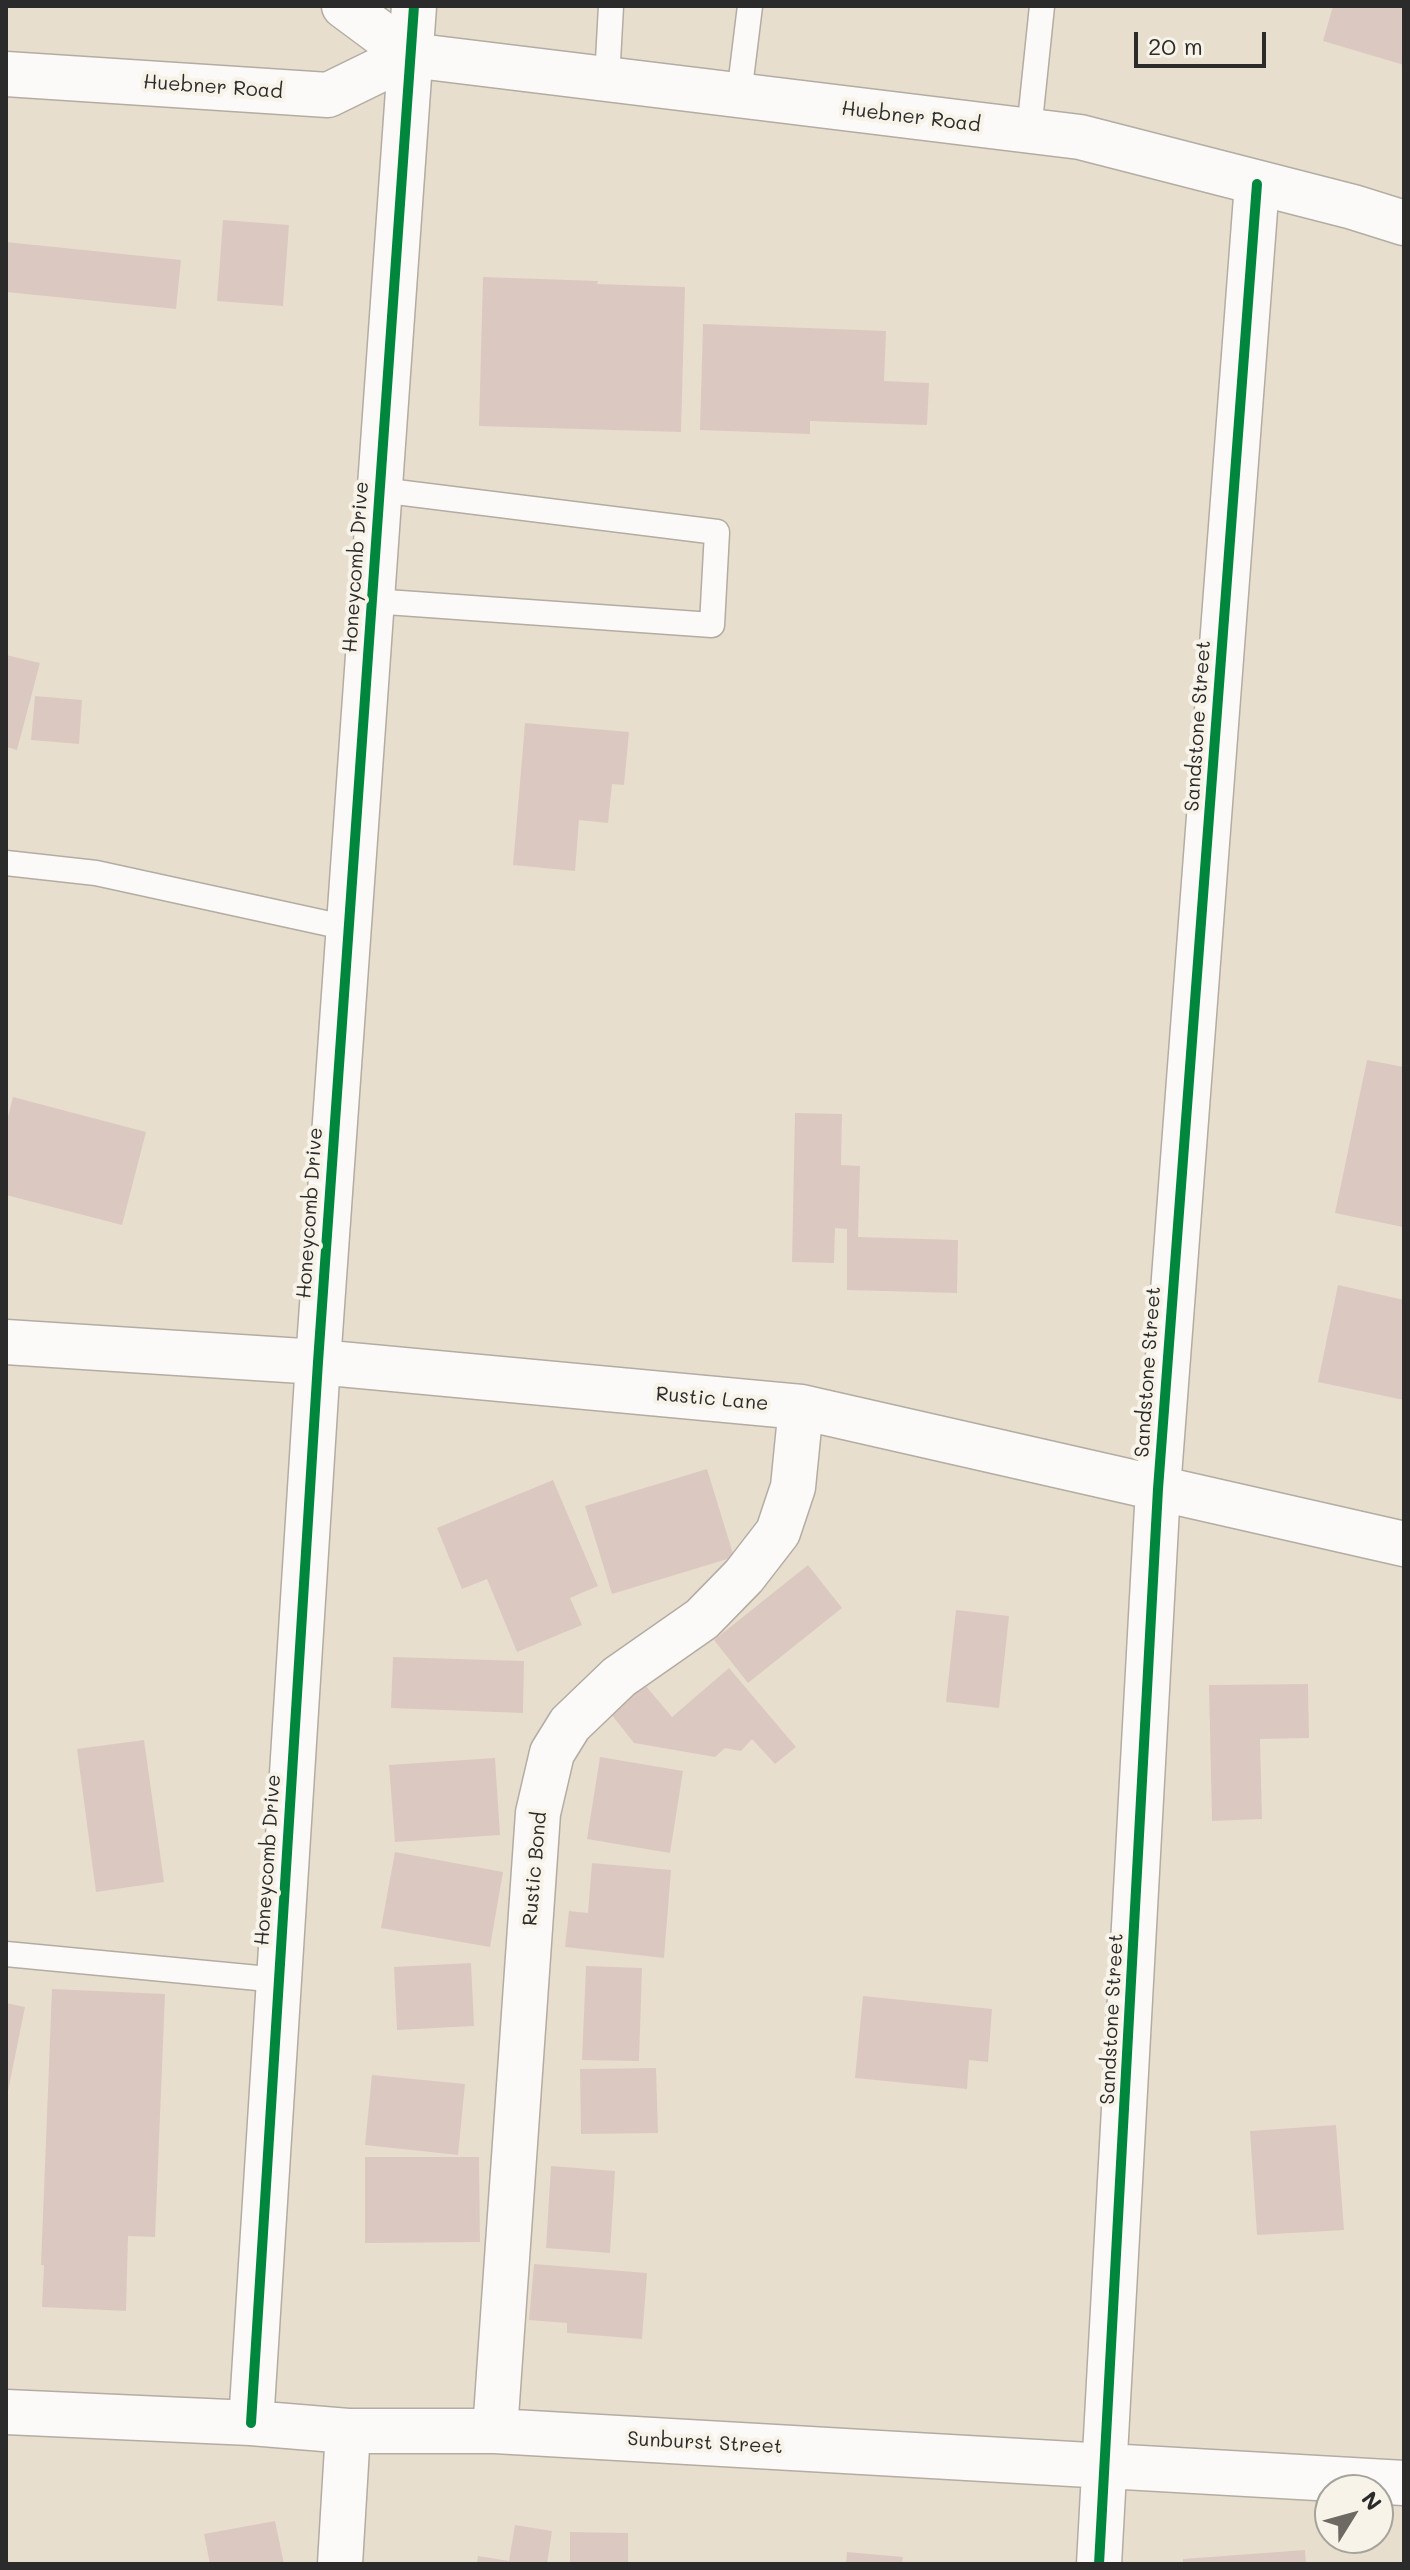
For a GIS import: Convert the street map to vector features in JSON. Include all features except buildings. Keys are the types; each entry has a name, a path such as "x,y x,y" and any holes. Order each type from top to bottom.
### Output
{"street":[{"name":"Huebner Road","path":"344,6 410,55 1080,137 1404,223"},
{"name":"Honeycomb Drive","path":"251,2423 318,1362 414,6"},
{"name":"Huebner Road","path":"6,74 328,95 410,55"},
{"name":"Sandstone Street","path":"1099,2564 1158,1489 1257,184"},
{"name":"Rustic Lane","path":"6,1342 318,1362 801,1407 1404,1544"},
{"name":"Rustic Bond","path":"495,2431 538,1813 552,1753 570,1724 619,1677 702,1619 744,1576 778,1532 793,1487 801,1407"},
{"name":"Sunburst Street","path":"6,2412 251,2423 348,2431 495,2431 1404,2483"},
{"path":"340,2564 348,2431"}],"lane":[{"path":"607,79 611,6"},
{"path":"739,95 750,6"},
{"path":"1029,131 1042,6"},
{"path":"372,601 712,625 717,532 380,490"},
{"path":"6,863 96,873 348,928"},
{"path":"6,1954 279,1980"}],"cycle path":[{"path":"251,2423 318,1362 414,6"},
{"path":"1099,2564 1158,1489 1257,184"}]}
